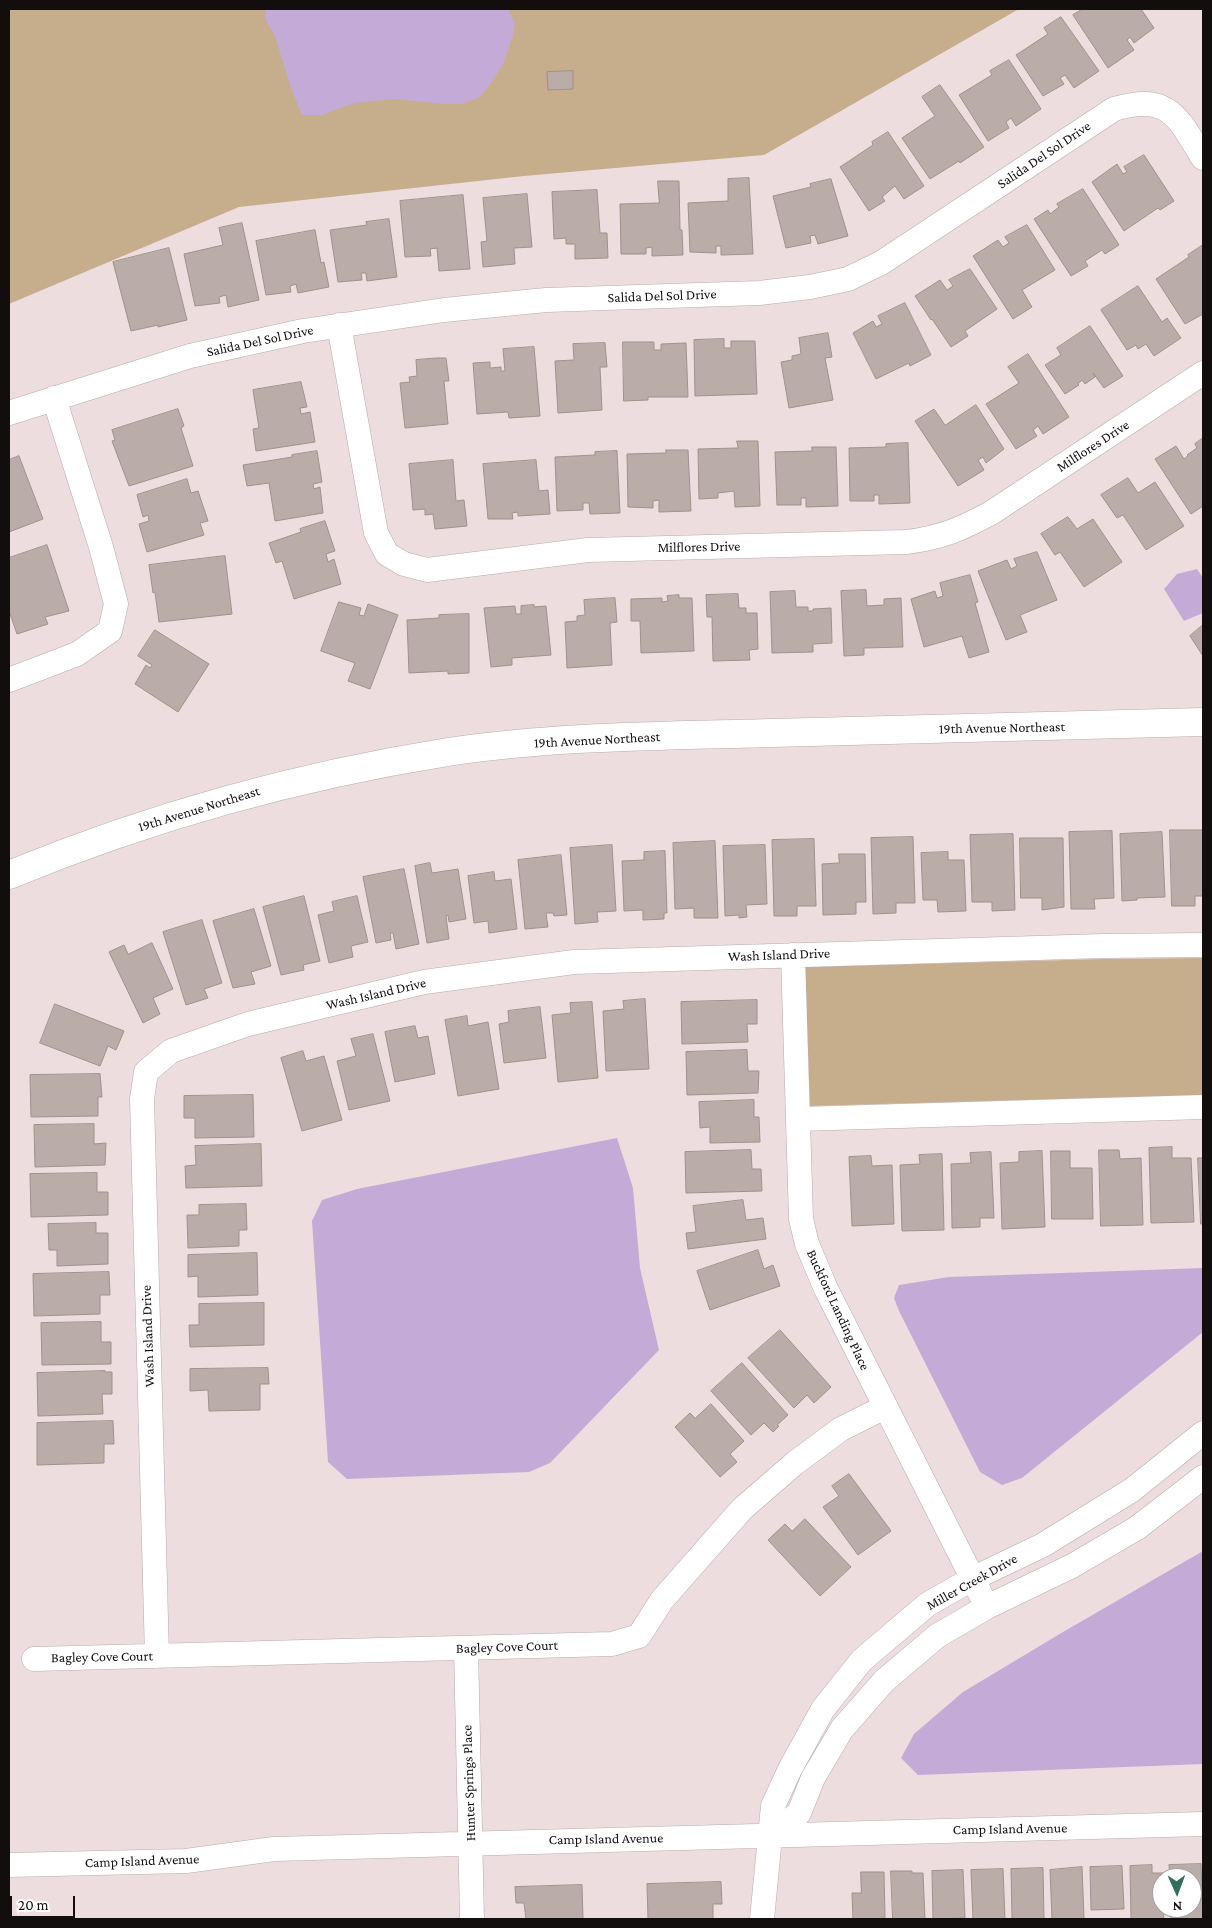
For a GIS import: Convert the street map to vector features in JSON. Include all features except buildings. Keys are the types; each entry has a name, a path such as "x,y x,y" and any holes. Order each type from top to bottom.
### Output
{"street":[{"name":"Salida Del Sol Drive","path":"9,412 190,356 303,331 490,305 546,300 760,293 810,287 848,279 881,263 1114,109 1131,104 1147,102 1162,106 1178,118 1203,158"},
{"name":"Milflores Drive","path":"339,326 376,534 387,554 404,564 427,570 588,550 906,542 930,539 961,529 991,513 1203,373"},
{"path":"9,680 77,654 102,637 110,631 116,604 101,547 54,398"},
{"name":"19th Avenue Northeast","path":"9,875 146,824 226,799 306,780 450,752 511,745 641,737 1203,722"},
{"name":"Wash Island Drive","path":"157,1656 142,1099 146,1072 170,1051 248,1024 424,982 574,962 1203,945"},
{"name":"Buckford Landing Place","path":"793,955 802,1219 808,1244 826,1289 987,1608"},
{"path":"799,1119 1203,1107"},
{"name":"Bagley Cove Court","path":"34,1659 612,1644 638,1636 662,1600 742,1509 795,1464 841,1429 885,1407"},
{"name":"Miller Creek Drive","path":"762,1919 773,1806 790,1769 823,1709 862,1660 928,1604 972,1579 1043,1545 1132,1490 1203,1433"},
{"path":"771,1835 799,1813 813,1778 842,1729 884,1681 937,1636 987,1608 1072,1566 1137,1528 1203,1477"},
{"name":"Hunter Springs Place","path":"466,1648 472,1919"},
{"name":"Camp Island Avenue","path":"9,1865 186,1861 274,1849 1203,1824"}],"shaded area":[{"path":"9,9 1019,9 764,155 524,176 239,207 9,304"},
{"path":"266,9 508,9 515,23 512,39 503,64 480,97 462,104 394,99 354,103 322,115 302,115 291,88 275,36 265,19"},
{"path":"1197,569 1203,578 1203,613 1184,621 1164,589 1177,574"},
{"path":"1203,958 1203,1095 810,1106 805,967"},
{"path":"617,1138 633,1188 640,1268 659,1350 550,1463 529,1472 347,1479 328,1462 312,1221 322,1200 357,1189"},
{"path":"1203,1268 1203,1332 1022,1478 1002,1485 980,1472 894,1298 899,1285 949,1277"},
{"path":"1203,1551 1203,1764 918,1775 901,1758 914,1734 963,1692"}]}
